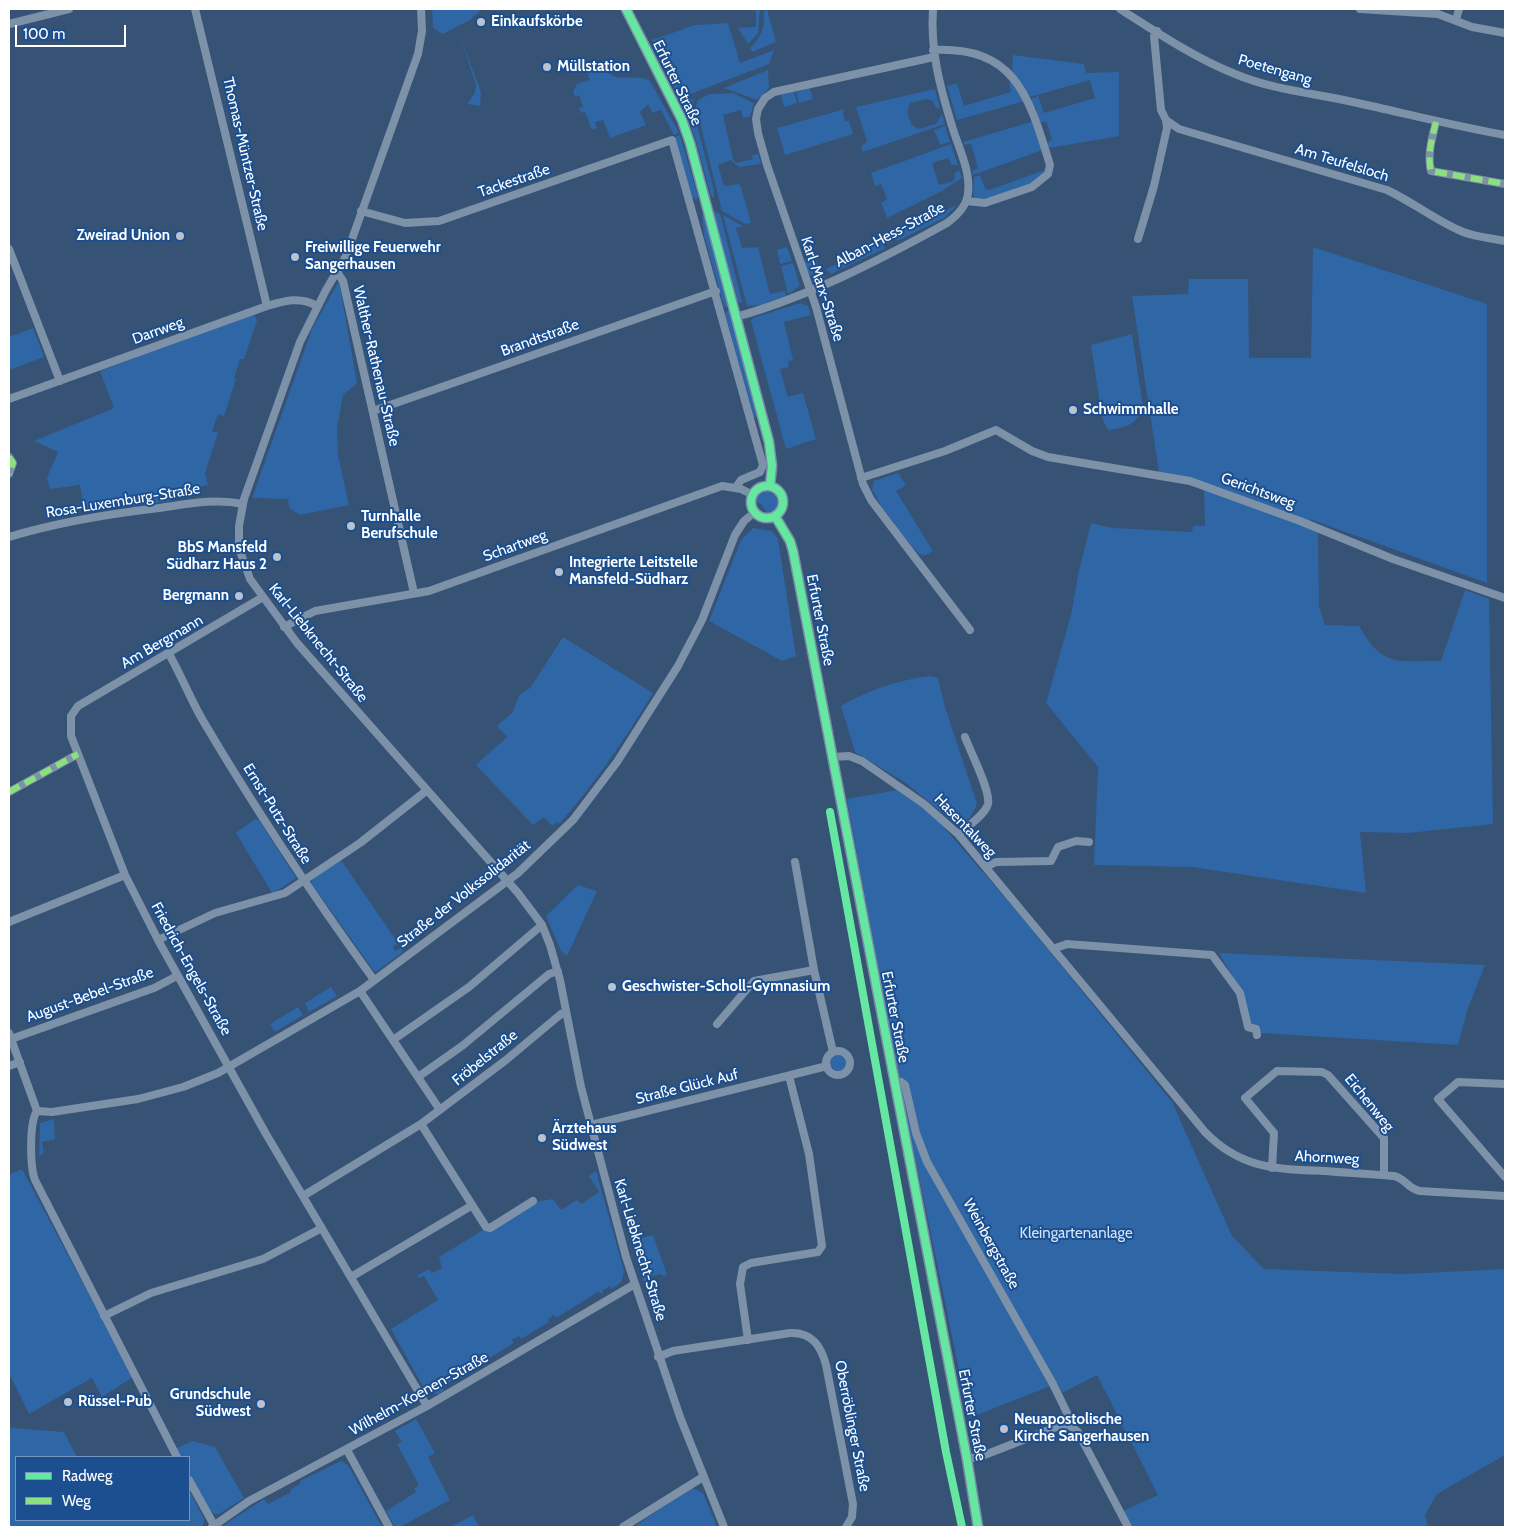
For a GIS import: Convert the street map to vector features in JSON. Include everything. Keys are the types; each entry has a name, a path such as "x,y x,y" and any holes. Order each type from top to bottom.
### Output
{"main road":[{"name":"Erfurter Straße","path":"626,9 685,128 770,449 772,466 770,486"},
{"path":"770,486 780,492 783,499 782,509 775,516 764,518 755,512 751,504 753,495 759,489 770,486"},
{"name":"Erfurter Straße","path":"775,516 788,536 793,551 833,757 846,838 967,1459 978,1527"}],"street":[{"path":"9,24 69,9"},
{"name":"Thomas-Müntzer-Straße","path":"195,9 267,306"},
{"name":"Walther-Rathenau-Straße","path":"414,593 342,279 337,272 346,256 418,54 422,31 421,9"},
{"path":"933,9 933,54 951,123 968,177 967,201 985,203 1032,187 1048,174 1050,164 1029,102 1003,67 994,60 980,54 933,54"},
{"name":"Poetengang","path":"1120,9 1217,66 1248,79 1291,91 1356,102 1436,122 1505,135"},
{"path":"1360,9 1436,14 1472,27 1505,34"},
{"path":"1456,20 1458,9"},
{"path":"1138,240 1154,186 1167,128 1166,120 1161,110 1154,36 1157,31"},
{"name":"Karl-Marx-Straße","path":"933,54 778,91 767,96 759,106 756,122 766,165 811,292 861,478 871,500 970,630"},
{"name":"Am Teufelsloch","path":"1166,120 1179,129 1386,190 1404,198 1462,232 1505,241"},
{"path":"1436,122 1429,162 1431,171 1505,184"},
{"name":"Tackestraße","path":"362,211 398,222 422,223 439,221 672,140"},
{"name":"Erfurter Straße","path":"672,140 763,465 760,472 741,480 736,488"},
{"path":"690,204 705,200"},
{"name":"Alban-Hess-Straße","path":"736,317 781,304 811,292 947,223 961,211 967,201"},
{"path":"9,249 60,381"},
{"name":"Karl-Liebknecht-Straße","path":"337,272 317,306 300,342 243,504 238,532 240,554 248,576 284,626 426,791 507,881 542,925 558,972 565,1013 591,1125 635,1284 658,1357 724,1527"},
{"name":"Brandtstraße","path":"373,411 716,292"},
{"name":"Darrweg","path":"9,399 267,306 294,300 304,300 317,306"},
{"name":"Gerichtsweg","path":"861,478 940,452 996,430 1032,451 1048,457 1190,481 1300,521 1393,559 1505,598"},
{"path":"9,457 13,463 9,474"},
{"name":"Schartweg","path":"284,626 315,611 433,590 718,488 736,488 753,495"},
{"name":"Rosa-Luxemburg-Straße","path":"9,537 58,523 128,512 210,501 243,504"},
{"name":"Straße der Volkssolidarität","path":"37,1111 52,1112 138,1099 183,1087 229,1067 360,991 507,881 573,820 617,762 678,666 702,620 735,535 742,523 755,512"},
{"name":"Am Bergmann","path":"74,710 263,597"},
{"name":"Ernst-Putz-Straße","path":"169,654 201,716 303,880 374,980"},
{"name":"Friedrich-Engels-Straße","path":"74,710 70,729 78,754 125,874 158,940 303,1196 427,1406"},
{"path":"958,834 984,811 988,802 986,789 965,738"},
{"path":"9,792 78,754"},
{"name":"Hasentalweg","path":"833,757 849,756 868,764 924,804 958,834 1172,1092"},
{"path":"158,940 215,913 278,896 360,843 426,791"},
{"path":"986,867 996,862 1051,861 1058,847 1076,842 1089,842"},
{"path":"795,862 814,970 833,1052 828,1057 827,1066"},
{"path":"9,922 125,874"},
{"path":"393,1040 469,987 542,925"},
{"path":"1053,948 1067,944 1212,955 1240,993 1248,1027 1256,1029 1257,1035"},
{"path":"717,1024 754,981 814,970"},
{"path":"418,1077 462,1046 549,974 558,972"},
{"name":"August-Bebel-Straße","path":"10,1036 154,988 177,976"},
{"path":"360,991 440,1110"},
{"name":"Fröbelstraße","path":"303,1196 421,1124 560,1014 565,1013"},
{"path":"10,1036 37,1111 32,1123 34,1178 176,1456"},
{"name":"Straße Glück Auf","path":"591,1125 827,1066 835,1074 844,1073 849,1069 850,1060 848,1054 842,1051 833,1052"},
{"path":"9,1066 20,1062"},
{"name":"Eichenweg","path":"1272,1168 1274,1133 1245,1098 1272,1073 1283,1070 1328,1075 1384,1138 1384,1175"},
{"path":"748,1340 740,1284 743,1267 751,1263 821,1250 822,1239 809,1154 789,1076"},
{"name":"Weinbergstraße","path":"894,1081 905,1085 916,1133 927,1162 1053,1384 1068,1415 1069,1425 1078,1432 1128,1527"},
{"path":"1505,1084 1458,1082 1438,1099 1505,1177"},
{"name":"Ahornweg","path":"1172,1092 1220,1147 1249,1163 1272,1168 1384,1175 1400,1178 1410,1188 1420,1191 1505,1196"},
{"path":"421,1124 486,1227 490,1228 533,1201"},
{"path":"351,1277 471,1206"},
{"path":"104,1316 151,1293 263,1259 322,1228"},
{"name":"Wilhelm-Koenen-Straße","path":"190,1482 213,1526 253,1499 427,1406 635,1284"},
{"name":"Oberröblinger Straße","path":"658,1357 674,1351 797,1333 813,1339 821,1349 826,1365 853,1504 852,1517 846,1527"},
{"path":"967,1459 982,1456 1059,1426 1069,1425"},
{"path":"347,1450 389,1527"},
{"path":"623,1527 703,1477"}],"green space":[{"path":"432,9 482,9 470,20 443,34 433,28"},
{"path":"756,9 760,9 758,33 748,44 738,28 756,27"},
{"path":"764,9 767,9 776,42 752,52 750,48 758,39 762,30"},
{"path":"728,23 740,63 774,50 769,64 681,96 674,87 652,40 695,25"},
{"path":"460,36 481,92 480,106 467,104 475,93 476,85"},
{"path":"1013,55 1084,64 1086,73 1119,72 1119,136 1049,148 1047,143 1052,139 1046,121 1040,123 1036,107 1034,107 1031,99 1038,96 1044,113 1095,98 1090,80 1030,97 1012,72"},
{"path":"603,67 613,76 650,81 679,133 674,135 661,110 652,113 648,104 640,112 646,125 610,138 603,120 595,122 597,128 592,130 585,112 581,113 579,108 583,107 579,95 575,97 573,91 577,84 590,80 587,73"},
{"path":"768,70 769,88 757,100 724,88"},
{"path":"1011,82 1025,101 957,120 947,86 957,83 964,106 1011,92 1009,83"},
{"path":"810,88 813,99 799,103 796,92"},
{"path":"935,89 940,109 935,107 933,101 927,99 910,103 907,112 912,125 918,129 936,124 942,114 945,124 863,152 861,147 867,141 856,107"},
{"path":"794,92 797,103 784,107 781,95"},
{"path":"733,93 754,103 750,117 743,118 741,110 723,115 733,159 736,163 753,159 752,155 758,154 761,164 739,167 731,160 718,165 724,186 739,184 741,187 751,223 745,224 722,211 696,107 698,100 710,94"},
{"path":"688,98 694,100 692,105 714,191 714,198 711,196 695,137 682,102"},
{"path":"845,109 843,112 845,121 849,121 853,134 785,155 777,128"},
{"path":"1034,121 1043,150 973,175 972,171 978,168 971,144 964,145 963,142"},
{"path":"945,126 950,142 940,145 934,130"},
{"path":"680,135 698,197 696,200 692,197 675,137"},
{"path":"951,144 958,165 952,165 948,158 932,163 939,185 954,181 955,173 959,170 962,178 942,191 887,218 881,203 887,199 881,184 875,186 871,173"},
{"path":"1048,169 1037,182 983,201 977,200 973,195 974,177 980,175 985,188 989,190"},
{"path":"957,205 944,218 897,241 895,235"},
{"path":"713,213 720,214 742,301 740,303 738,302"},
{"path":"705,215 730,306 724,307 704,235 702,216"},
{"path":"723,215 743,226 736,228 742,248 758,247 770,294 785,291 786,296 761,305 747,306"},
{"path":"890,237 892,242 884,245 885,248 831,274 826,269"},
{"path":"787,247 792,261 780,264 777,250"},
{"path":"1313,247 1487,304 1487,583 1310,519 1318,532 1319,607 1325,625 1359,626 1368,640 1384,656 1402,661 1441,661 1465,590 1489,599 1493,824 1409,833 1360,832 1366,893 1192,867 1094,865 1098,767 1046,703 1071,615 1079,570 1091,523 1113,528 1192,532 1193,526 1205,526 1204,490 1187,483 1160,479 1132,296 1188,294 1189,279 1248,279 1249,358 1311,358"},
{"path":"814,256 824,278 815,279 807,272 804,261"},
{"path":"793,263 800,286 788,294 781,266"},
{"path":"339,281 357,383 343,395 337,428 338,455 349,505 300,515 289,508 288,499 252,498 312,329"},
{"path":"800,303 808,306 811,315 784,322 793,360 788,362 789,367 780,369 788,397 803,393 816,439 786,449 751,321 753,318"},
{"path":"729,310 752,396 756,417 753,418 725,313"},
{"path":"254,314 257,321 244,359 240,359 234,378 236,379 224,416 218,414 212,431 218,433 205,473 208,485 202,486 199,490 170,494 170,501 84,512 80,485 50,489 47,478 58,452 34,441 114,408 100,371"},
{"path":"33,328 44,357 9,370 9,337"},
{"path":"1132,334 1143,406 1138,417 1130,424 1125,427 1108,430 1102,418 1091,345"},
{"path":"898,473 906,485 896,491 933,551 926,555 919,554 894,526 895,524 882,508 872,489 874,481"},
{"path":"767,491 775,495 778,503 775,510 767,513 763,506 756,501 759,495"},
{"path":"753,528 772,531 778,539 796,656 782,661 709,621 741,540"},
{"path":"563,637 653,693 609,761 559,824 557,822 552,826 544,817 533,825 476,765 507,737 497,726 512,713 520,694 530,688"},
{"path":"930,676 938,678 945,707 977,804 970,817 964,822 956,824 906,783 855,752 841,706 884,686"},
{"name":"Kleingartenanlage","path":"897,790 934,816 1015,909 1172,1102 1232,1236 1264,1269 1403,1274 1505,1269 1505,1455 1437,1494 1425,1515 1428,1527 1132,1527 1123,1511 1158,1495 1097,1375 1062,1393 1058,1383 969,1418 898,1075 847,799"},
{"path":"255,819 259,820 296,878 272,893 236,833"},
{"path":"341,860 398,943 393,947 395,951 401,948 403,952 377,971 374,971 311,883 313,878"},
{"path":"578,885 597,891 567,956 561,951 546,916"},
{"path":"1219,953 1485,965 1468,1008 1458,1045 1260,1033 1258,1026 1249,1023 1243,994"},
{"path":"331,987 337,996 309,1012 305,1003"},
{"path":"298,1007 303,1015 275,1032 270,1024"},
{"path":"839,1053 845,1056 848,1062 845,1068 839,1071 833,1068 830,1062 833,1056"},
{"path":"54,1119 55,1139 42,1142 44,1153 39,1156 40,1123"},
{"path":"22,1169 133,1377 102,1397 92,1378 29,1414 11,1377 9,1378 9,1175"},
{"path":"596,1171 624,1271 622,1281 612,1289 610,1286 602,1291 603,1294 598,1292 556,1318 554,1315 548,1319 549,1322 521,1339 519,1336 512,1340 514,1343 478,1365 476,1362 469,1366 471,1369 443,1386 444,1391 439,1394 426,1392 391,1329 438,1300 424,1276 418,1278 418,1275 429,1269 432,1273 442,1268 439,1257 483,1230 489,1230 533,1202 553,1199 561,1210 577,1200 581,1204 599,1192 589,1176"},
{"path":"653,1235 667,1275 662,1276 661,1274 647,1277 648,1282 644,1283 631,1241"},
{"path":"416,1419 435,1453 428,1457 450,1500 400,1527 395,1527 386,1511 416,1492 414,1488 419,1485 397,1444 402,1442 395,1431"},
{"path":"9,1429 64,1432 76,1456 15,1456 15,1521 190,1521 190,1492 204,1519 203,1527 9,1527"},
{"path":"193,1441 215,1447 244,1498 219,1514 214,1514 209,1510 190,1474 190,1456 178,1456 175,1449"},
{"path":"341,1461 348,1465 382,1527 221,1527 264,1499 268,1504 291,1492 291,1489 300,1484 300,1481"},
{"path":"692,1488 703,1493 717,1527 633,1527"},
{"path":"473,1515 479,1527 450,1527"}],"marked path":[{"path":"1436,122 1430,153 1431,171 1505,184"},
{"path":"9,457 13,463 9,474"},
{"path":"9,792 78,754"}],"cycle path":[{"path":"626,9 682,120 690,143 769,442 772,466 770,486"},
{"path":"767,486 773,487 778,491 782,496 783,502 782,508 778,513 773,517 767,518 761,517 756,513 752,508 751,502 752,496 756,491 761,487 767,486"},
{"path":"775,516 790,541 793,551 967,1459 978,1527"},
{"path":"830,812 946,1452 962,1527"}],"place":[{"name":"Einkaufskörbe","path":"481,22"},
{"name":"Müllstation","path":"547,67"},
{"name":"Zweirad Union","path":"180,236"},
{"name":"Freiwillige Feuerwehr Sangerhausen","path":"295,257"},
{"name":"Schwimmhalle","path":"1073,410"},
{"name":"Turnhalle Berufschule","path":"351,526"},
{"name":"BbS Mansfeld Südharz Haus 2","path":"277,557"},
{"name":"Integrierte Leitstelle Mansfeld-Südharz","path":"559,572"},
{"name":"Bergmann","path":"239,596"},
{"name":"Geschwister-Scholl-Gymnasium","path":"612,987"},
{"name":"Ärztehaus Südwest","path":"542,1138"},
{"name":"Rüssel-Pub","path":"68,1402"},
{"name":"Grundschule Südwest","path":"261,1404"},
{"name":"Neuapostolische Kirche Sangerhausen","path":"1004,1429"}]}
